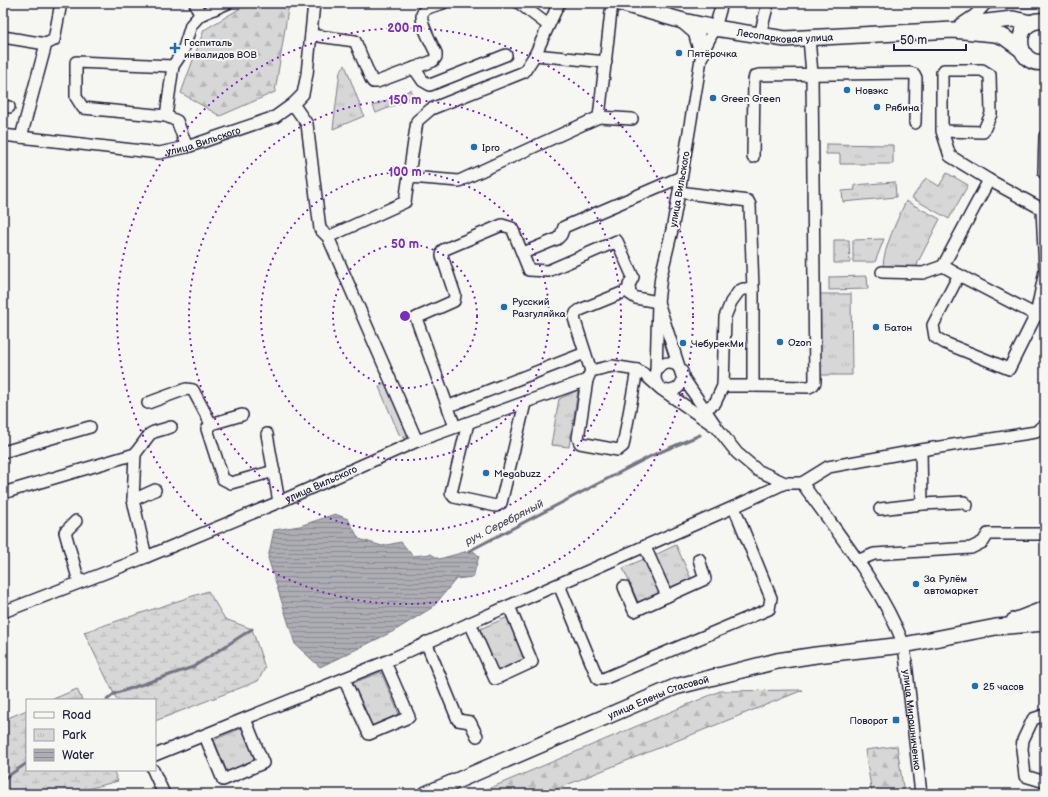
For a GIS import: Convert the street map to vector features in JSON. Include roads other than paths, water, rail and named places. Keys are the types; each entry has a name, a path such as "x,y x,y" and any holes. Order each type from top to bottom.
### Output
{"main road":[{"name":"Лесопарковая улица","path":"620,3 683,21 715,28 785,39 953,30"},
{"path":"953,30 978,23 1013,19 1038,22"},
{"path":"683,21 696,32 702,53"},
{"path":"1022,50 1020,44 1024,28 1038,22"},
{"path":"953,30 995,34 1004,37 1022,50 1028,58 1043,66"},
{"name":"улица Елены Стасовой","path":"996,627 1045,610"},
{"name":"улица Елены Стасовой","path":"426,794 675,687 777,661 904,645 996,627 1045,623"}],"street":[{"path":"3,37 46,44 54,40 61,3"},
{"path":"196,3 200,15"},
{"path":"166,116 173,66 183,51 191,25 200,15 228,3"},
{"name":"улица Вильского","path":"3,135 159,153 187,147 275,117 293,104 303,94 314,3"},
{"path":"311,35 356,41 374,82 377,82 433,61 436,58 436,53 422,20 422,13 425,10 443,3"},
{"path":"520,3 548,25"},
{"path":"328,237 405,202 410,177 417,121 431,109 524,72 535,55 559,3"},
{"path":"599,116 612,3"},
{"name":"улица Вильского","path":"718,429 681,372 658,302 661,276 679,192 702,53 715,28 722,3"},
{"path":"760,35 768,3"},
{"path":"953,30 975,15 986,3"},
{"path":"723,386 809,387 814,385 812,62 809,38"},
{"path":"21,137 46,44"},
{"path":"414,68 423,81 430,85 506,55"},
{"path":"535,55 606,62"},
{"path":"173,66 76,62 76,97 83,108 166,116 177,121 187,147"},
{"path":"942,131 983,132 991,114 990,75 982,70 944,70 942,73 942,131 950,156 989,180 1042,209 1045,271 1041,315 1009,368 945,343 935,336 933,325 959,276"},
{"path":"753,156 755,76 759,75 914,74 916,78 915,122"},
{"path":"293,104 307,124 320,229 328,237 417,441"},
{"path":"410,177 459,181 599,116 632,119"},
{"path":"1044,174 1045,136"},
{"path":"523,253 557,239 562,235 564,227 681,177"},
{"path":"882,272 923,273 943,266 989,180"},
{"path":"679,192 748,201 750,205 753,289 753,386"},
{"path":"455,426 416,318 454,301 455,295 442,256 443,250 502,225 512,228 529,270 548,271 617,241 633,277 629,285 630,294 636,298 658,302 656,372 656,381 661,388 668,391 676,389 681,383 681,372 677,366 669,363 661,366 656,372"},
{"path":"943,266 959,276 1041,315"},
{"path":"705,409 715,403 723,386 725,317 731,302 739,291 743,289 753,289"},
{"path":"629,290 580,310 576,313 574,318 585,354 589,375 578,438 580,443 618,450 623,446 637,370 718,429 737,453 757,470 785,483 802,483 828,467 920,450 1036,432 1045,424"},
{"path":"449,406 585,354"},
{"name":"улица Вильского","path":"3,610 146,557 280,502 417,441 455,426 468,423 525,403 612,366 637,370"},
{"path":"148,403 186,388 193,390 211,424"},
{"path":"468,423 452,493 454,498 496,506 502,504 525,403"},
{"path":"242,415 211,424 207,429 223,479 231,483 274,471"},
{"path":"3,452 90,427"},
{"path":"146,557 133,500 136,454 150,434 170,427"},
{"path":"267,434 280,502"},
{"path":"920,450 922,504"},
{"path":"3,493 136,454"},
{"path":"156,755 385,662 426,642 645,547 785,483"},
{"path":"802,483 857,561 884,603 895,622 904,645"},
{"path":"133,500 155,490"},
{"path":"880,509 922,504 964,502 967,506"},
{"path":"559,585 598,679 603,679 769,609 771,598 734,507"},
{"path":"76,521 65,532 78,582"},
{"path":"857,561 874,554 971,548 983,542 988,534 1045,534"},
{"path":"645,547 667,596"},
{"path":"624,587 634,611 705,579 699,559"},
{"path":"470,623 495,679 532,662 509,606"},
{"path":"426,642 458,720 470,722 477,736"},
{"name":"улица Мирошниченко","path":"904,645 921,794"},
{"path":"344,679 369,734 396,723 409,717 385,662"},
{"path":"1045,715 1033,719 1023,740 1022,749 1025,776 1045,782"},
{"path":"205,736 223,780 263,764 246,719"},
{"path":"154,771 164,794"}],"water":[{"path":"335,514 348,519 359,539 382,546 401,542 413,556 431,554 439,559 472,550 479,556 473,577 456,579 433,607 394,631 320,667 295,644 268,558 274,530 300,526"}],"waterway":[{"name":"руч. Серебряный","path":"469,551 651,456 700,435"},
{"name":"руч. Серебряный","path":"108,699 114,694 193,667 252,629"},
{"name":"руч. Серебряный","path":"3,778 26,764"}],"place":[{"name":"Госпиталь инвалидов ВОВ","path":"175,48"},
{"name":"Пятёрочка","path":"679,53"},
{"name":"Новэкс","path":"847,90"},
{"name":"Green Green","path":"713,98"},
{"name":"Рябина","path":"877,107"},
{"name":"Ipro","path":"474,147"},
{"name":"Русский Разгуляйка","path":"504,307"},
{"name":"Батон","path":"876,327"},
{"name":"Ozon","path":"780,342"},
{"name":"ЧебурекМи","path":"683,343"},
{"name":"Megabuzz","path":"486,473"},
{"name":"За Рулём автомаркет","path":"916,584"},
{"name":"25 часов","path":"975,686"},
{"name":"Поворот","path":"896,720"}]}
